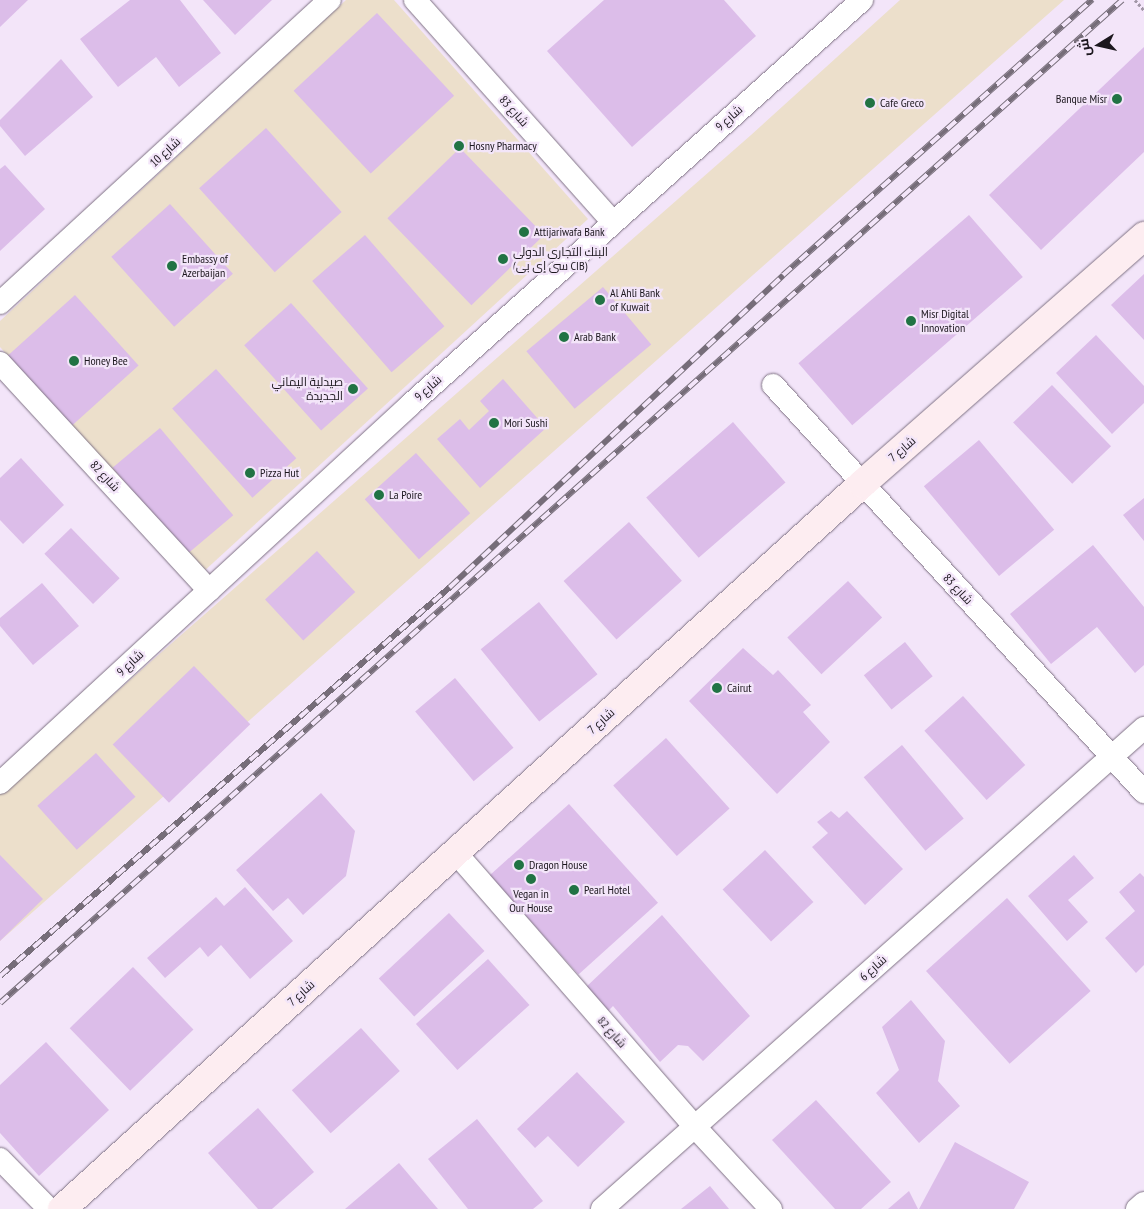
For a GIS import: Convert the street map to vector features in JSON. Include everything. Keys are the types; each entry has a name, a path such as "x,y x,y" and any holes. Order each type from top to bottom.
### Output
{"street":[{"name":"شارع 10","path":"0,303 330,0"},
{"name":"شارع 83","path":"415,0 613,222"},
{"name":"شارع 9","path":"0,783 613,222 862,0"},
{"name":"شارع 7","path":"62,1209 862,484 1144,236"},
{"name":"شارع 82","path":"0,363 209,590"},
{"name":"شارع 83","path":"773,385 1144,792"},
{"name":"شارع 6","path":"602,1209 1144,728"},
{"name":"شارع 82","path":"456,853 695,1127 771,1209"},
{"path":"0,1159 49,1209"},
{"path":"1137,1209 1144,1203"}],"path":[{"path":"1135,0 1144,10"}],"shaded area":[{"path":"346,0 394,0 588,219 202,573 0,347 0,321"},
{"path":"900,0 1064,0 0,941 0,794 751,135"}],"building":[{"path":"0,0 28,0 0,27"},
{"path":"130,0 180,0 221,53 179,87 156,57 118,87 80,39"},
{"path":"203,0 272,0 235,35"},
{"path":"604,0 724,0 756,36 632,147 547,51"},
{"path":"377,13 454,96 371,173 294,91"},
{"name":"Banque Misr","path":"1144,47 1144,152 1041,250 989,195"},
{"path":"61,59 93,97 25,156 0,126 0,120"},
{"path":"266,128 342,212 275,272 199,188"},
{"path":"460,148 544,235 471,305 387,218"},
{"path":"5,165 45,209 0,251 0,169"},
{"name":"Embassy of Azerbaijan","path":"170,204 233,274 174,327 111,257"},
{"name":"Misr Digital Innovation","path":"969,215 1023,277 852,425 798,363"},
{"path":"365,235 444,326 392,372 312,281"},
{"path":"1144,274 1144,340 1111,305"},
{"path":"603,287 651,344 575,409 526,351"},
{"name":"Honey Bee","path":"75,295 139,366 71,426 7,356"},
{"path":"291,303 368,388 321,431 244,345"},
{"path":"1096,335 1144,386 1144,403 1112,434 1056,373"},
{"path":"216,369 296,458 252,498 172,408"},
{"path":"503,379 546,428 480,488 437,439 460,419 469,430 489,411 480,401"},
{"path":"1052,385 1111,446 1072,484 1013,423"},
{"path":"733,422 785,482 699,558 646,497"},
{"path":"160,428 233,515 186,555 113,468"},
{"path":"979,440 1054,530 999,576 924,486"},
{"path":"416,453 470,513 419,559 365,499"},
{"path":"21,458 64,505 23,544 0,520 0,478"},
{"path":"1144,498 1144,541 1123,515"},
{"path":"629,522 682,581 616,640 564,581"},
{"path":"71,528 120,578 93,604 44,554"},
{"path":"1093,545 1144,607 1144,665 1135,673 1097,627 1051,664 1010,614"},
{"path":"317,551 355,592 303,640 265,599"},
{"path":"848,581 882,618 821,674 787,638"},
{"path":"42,583 79,626 33,665 0,626 0,618"},
{"path":"539,602 598,674 539,721 481,649"},
{"path":"905,642 933,676 892,710 864,675"},
{"path":"743,648 773,675 778,670 811,705 803,712 830,742 777,794 689,701"},
{"path":"194,666 250,724 169,803 113,744"},
{"path":"455,678 513,748 474,781 415,711"},
{"path":"963,696 1025,765 987,800 924,731"},
{"path":"666,738 730,809 677,856 613,786"},
{"path":"902,745 964,819 925,851 864,777"},
{"path":"96,753 135,797 77,850 37,806"},
{"path":"321,793 355,831 346,876 303,915 288,898 273,911 236,870"},
{"name":"Pearl Hotel","path":"569,804 658,903 578,974 489,876"},
{"path":"831,811 839,818 847,811 903,869 865,905 812,847 828,833 817,822"},
{"path":"765,850 813,902 771,941 723,890"},
{"path":"0,855 43,899 0,941"},
{"path":"1074,855 1094,878 1068,900 1088,922 1067,941 1028,896"},
{"path":"1140,873 1144,877 1144,965 1136,973 1105,938 1135,911 1119,892"},
{"path":"245,887 293,941 250,979 221,945 208,957 200,947 165,978 147,958 216,897 224,906"},
{"path":"1007,898 1091,991 1010,1064 926,971"},
{"path":"449,913 484,951 414,1017 379,978"},
{"path":"662,915 750,1016 703,1061 688,1046 678,1045 660,1062 613,1006 606,1013 585,988"},
{"path":"488,959 529,1005 457,1070 416,1024"},
{"path":"133,967 193,1030 130,1091 70,1028"},
{"path":"911,1000 945,1041 938,1081 960,1106 919,1143 876,1093 899,1070 882,1027"},
{"path":"361,1028 400,1071 331,1133 292,1090"},
{"path":"46,1042 109,1110 39,1176 0,1133 0,1085"},
{"path":"577,1072 625,1122 578,1167 548,1136 535,1148 517,1129"},
{"path":"816,1100 891,1182 861,1209 835,1209 772,1140"},
{"path":"258,1108 314,1172 272,1209 258,1209 208,1153"},
{"path":"477,1119 543,1201 533,1209 468,1209 428,1159"},
{"path":"955,1142 1029,1182 1014,1209 919,1209"},
{"path":"399,1163 438,1209 345,1209"},
{"path":"710,1186 729,1209 681,1209"},
{"path":"909,1191 918,1209 888,1209"}],"railway":[{"path":"0,976 450,587 783,275 1092,0"},
{"path":"0,1003 1122,0"}],"place":[{"name":"Banque Misr","path":"1117,99"},
{"name":"Cafe Greco","path":"870,103"},
{"name":"Hosny Pharmacy","path":"459,146"},
{"name":"Attijariwafa Bank","path":"524,232"},
{"name":"البنك التجارى الدولى (سى إى بى CIB)","path":"503,259"},
{"name":"Embassy of Azerbaijan","path":"172,266"},
{"name":"Al Ahli Bank of Kuwait","path":"600,300"},
{"name":"Misr Digital Innovation","path":"911,321"},
{"name":"Arab Bank","path":"564,337"},
{"name":"Honey Bee","path":"74,361"},
{"name":"صيدلية اليماني الجديدة","path":"353,389"},
{"name":"Mori Sushi","path":"494,423"},
{"name":"Pizza Hut","path":"250,473"},
{"name":"La Poire","path":"379,495"},
{"name":"Cairut","path":"717,688"},
{"name":"Dragon House","path":"519,865"},
{"name":"Vegan in Our House","path":"531,879"},
{"name":"Pearl Hotel","path":"574,890"}]}
